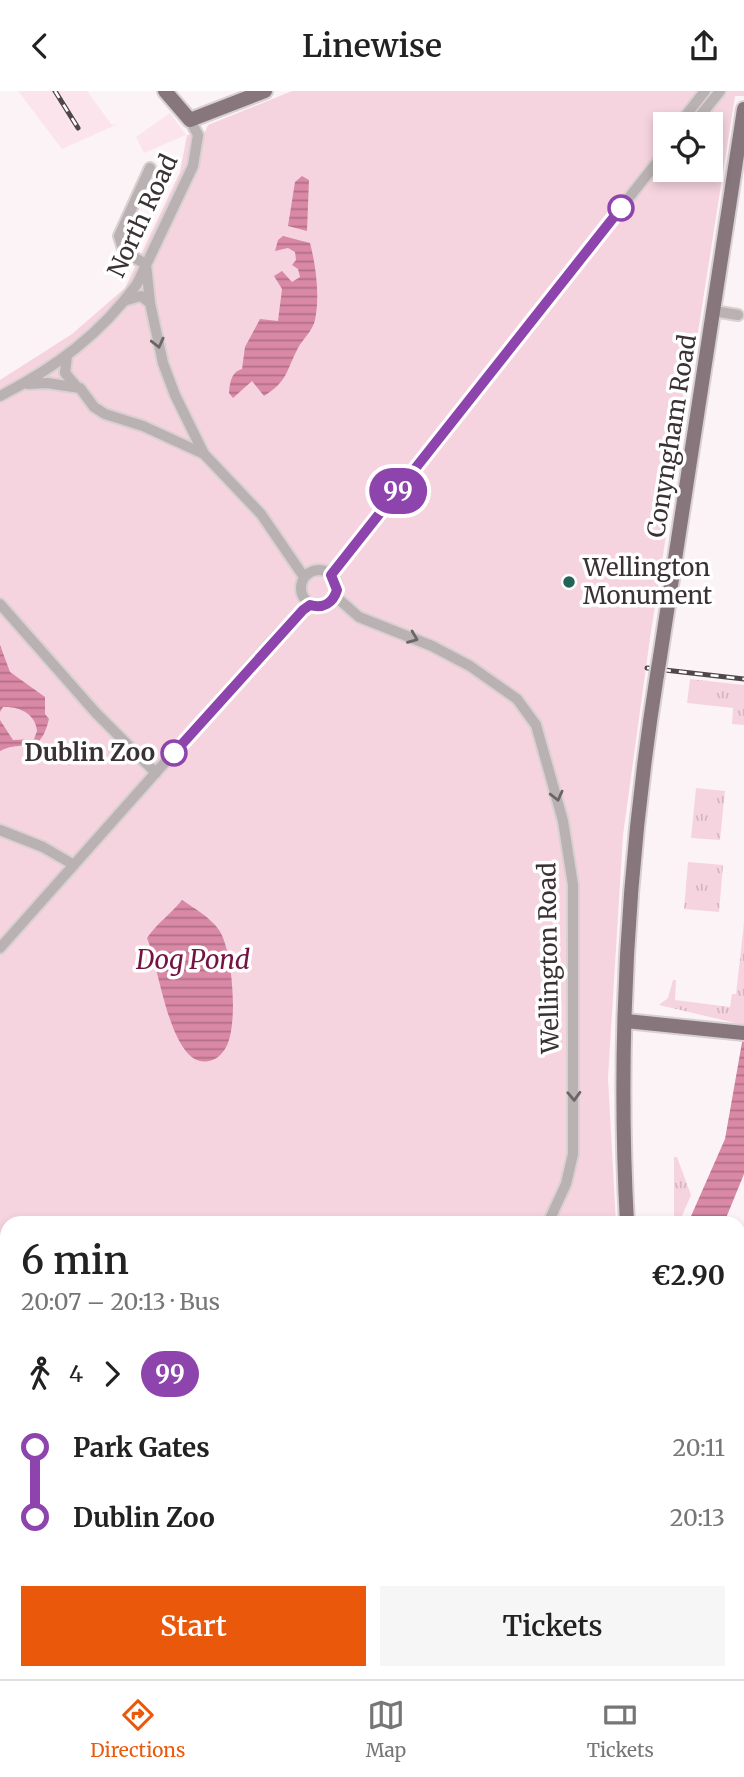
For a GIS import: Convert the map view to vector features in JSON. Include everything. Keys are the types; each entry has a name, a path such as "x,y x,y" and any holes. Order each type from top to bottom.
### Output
{"main road":[{"path":"164,91 192,125 265,91"},
{"name":"Conyngham Road","path":"627,1216 623,1090 634,835 744,109"},
{"path":"626,1021 738,1032"}],"street":[{"path":"688,112 705,91"},
{"path":"703,112 720,91"},
{"name":"North Road","path":"0,396 26,384 98,333 126,300 190,172 196,142 192,125"},
{"path":"331,575 653,167"},
{"path":"150,168 119,236 124,252 146,264 150,303 163,363 204,454 261,514 304,577 300,592 310,605"},
{"path":"126,300 141,296 150,303"},
{"path":"714,311 738,315"},
{"path":"67,355 65,373 94,407 105,414 204,454"},
{"path":"26,384 47,383 80,388"},
{"path":"178,443 189,439 190,427"},
{"path":"0,948 278,635 310,605 327,604 335,596 336,585 331,575 320,570 304,577"},
{"name":"Wellington Road","path":"335,596 359,617 432,646 494,681 517,699 536,725 563,821 573,885 573,1154 566,1184 551,1216"},
{"path":"0,604 96,713 156,773"},
{"path":"0,830 43,846 74,865"}],"shaded area":[{"path":"18,91 87,91 112,125 118,124 62,149"},
{"path":"170,113 186,135 144,153 136,137"}],"green space":[{"path":"292,91 744,91 744,96 735,96 723,173 723,112 653,112 653,182 722,182 650,638 623,835 608,1078 616,1216 0,1216 0,380 72,334 125,288 180,172 187,135 204,134 208,125"},
{"path":"690,679 744,685 744,725 732,724 733,708 687,703"},
{"path":"696,788 725,791 720,840 691,838"},
{"path":"688,862 723,865 719,912 684,909"},
{"path":"744,923 744,1025 659,1005 668,998 673,980 676,980 675,1000 730,1007 732,994 736,994"},
{"path":"674,1157 677,1157 691,1195 682,1216 674,1216"}],"water":[{"path":"302,176 309,180 307,231 288,226 295,182"},
{"path":"283,236 310,243 317,291 314,324 278,385 264,396 252,381 233,398 229,393 232,378 242,369 245,347 260,319 278,321 282,289 274,276 282,271 292,282 300,277 298,269 292,265 296,260 295,252 288,248 275,251 278,240"},
{"path":"0,645 10,672 45,697 45,714 49,719 41,739 36,743 0,751 0,720 13,740 34,739 37,731 34,720 26,712 3,707 0,712"},
{"name":"Dog Pond","path":"182,900 207,917 219,930 231,971 233,1008 229,1039 222,1054 209,1061 196,1059 185,1049 175,1033 147,938"},
{"path":"744,1031 744,1174 727,1216 691,1216 725,1139"}],"railway":[{"path":"55,91 78,128"},
{"path":"647,668 744,679"}],"bus line":[{"name":"99","path":"174,753 303,610 310,605 322,606 332,601 337,590 331,575 621,208"}],"place":[{"name":"Wellington Monument","path":"569,582"},
{"name":"Dublin Zoo","path":"174,753"}]}
